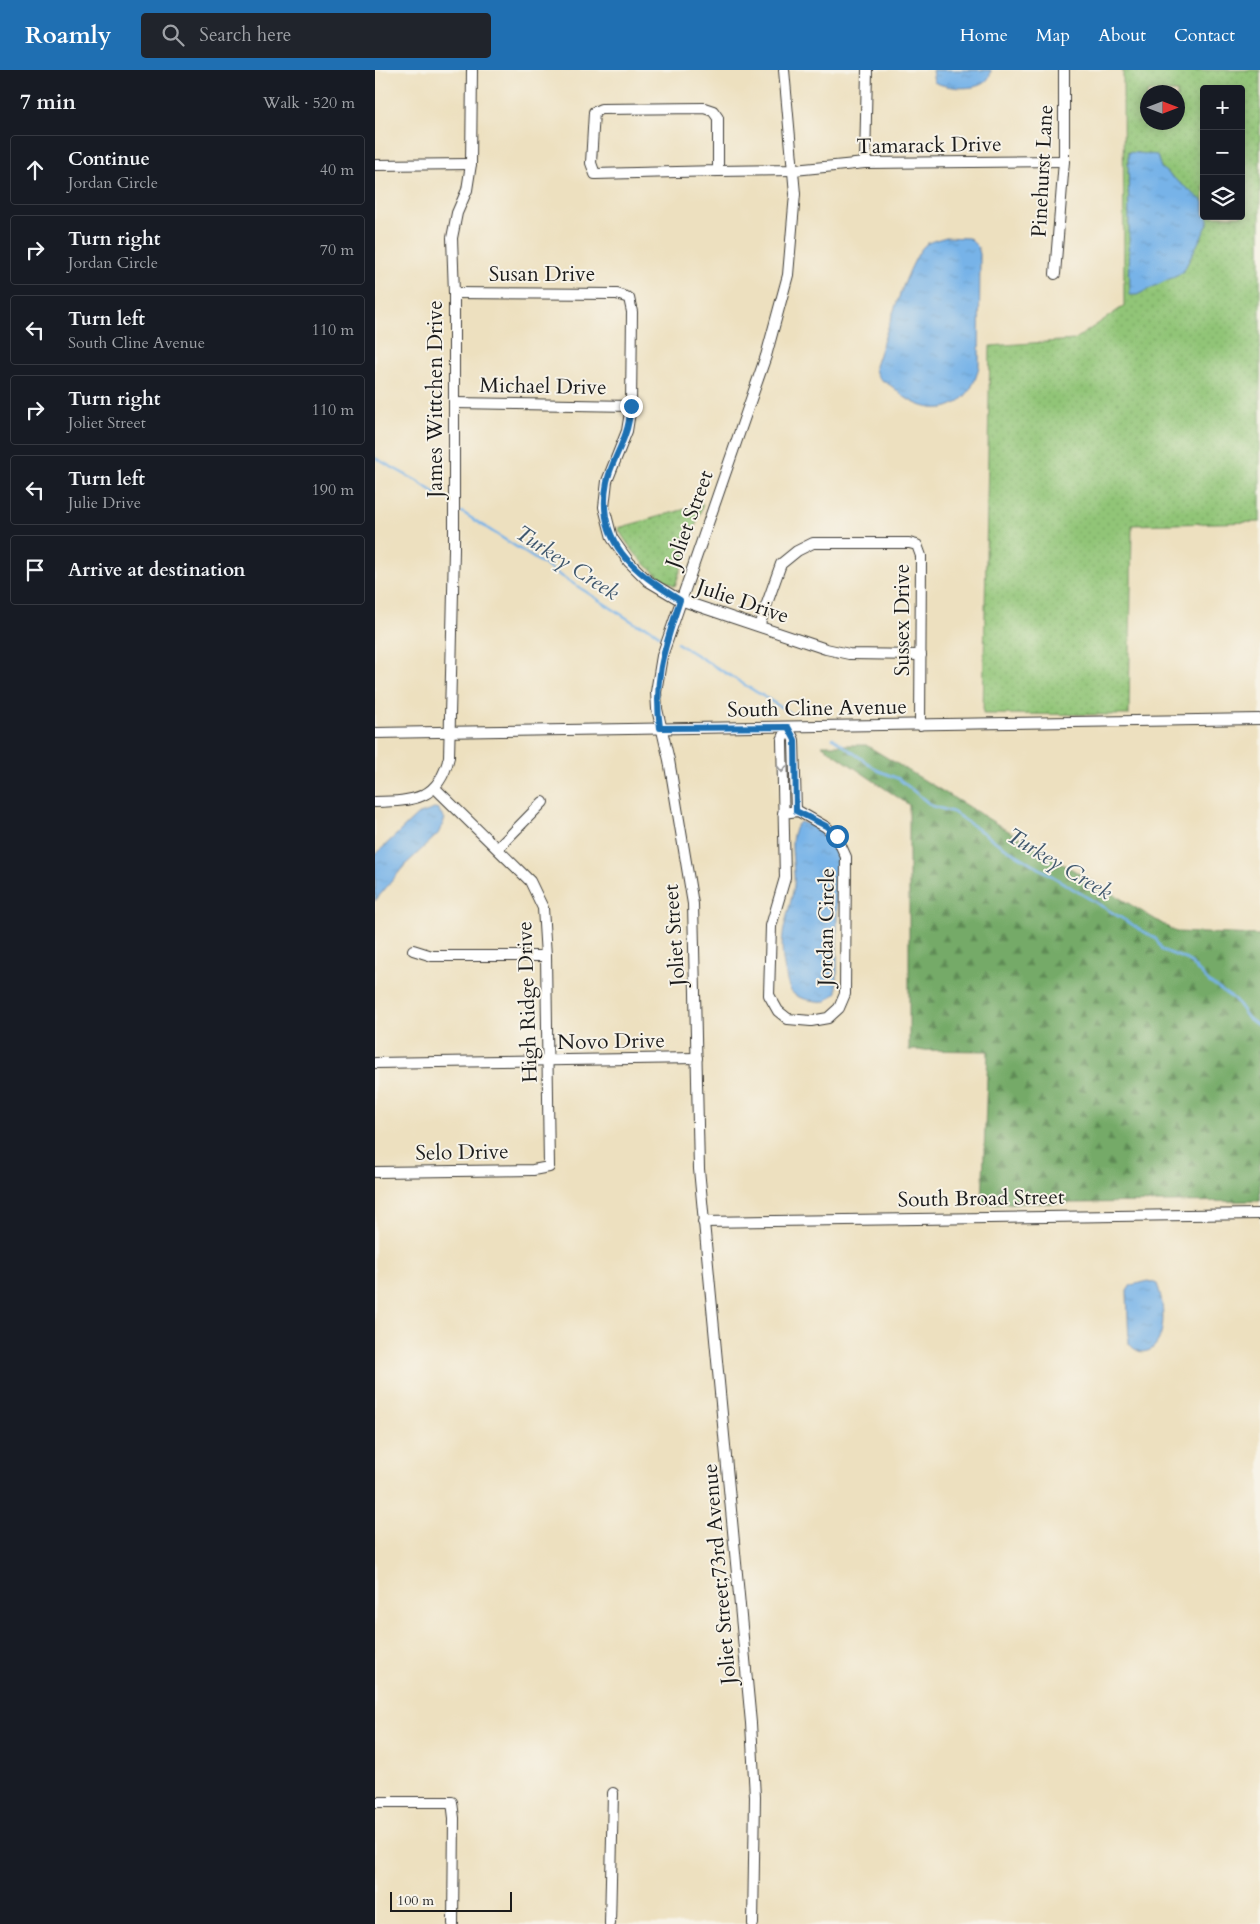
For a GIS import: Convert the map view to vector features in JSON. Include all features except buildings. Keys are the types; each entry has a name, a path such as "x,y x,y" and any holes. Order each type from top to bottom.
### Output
{"street":[{"name":"James Wittchen Drive","path":"435,788 445,775 451,732 454,403 452,238 457,213 467,190 471,164 472,70"},
{"name":"Joliet Street","path":"703,1222 699,1169 693,904 669,760 660,728 656,692 658,672 680,600 776,325 791,254 795,203 794,170 784,70"},
{"path":"865,164 867,70"},
{"name":"Pinehurst Lane","path":"1055,274 1064,161 1064,70"},
{"name":"Tamarack Drive","path":"718,171 718,118 713,111 704,108 601,109 594,112 591,162 595,174 794,170 865,164 1064,161"},
{"path":"375,165 471,164"},
{"name":"Susan Drive","path":"454,292 617,294 629,298"},
{"name":"Julie Drive","path":"629,298 632,312 631,406 627,431 607,481 604,507 612,538 629,562 648,580 680,600 825,649 849,654 921,655"},
{"name":"Michael Drive","path":"454,403 631,406"},
{"name":"Sussex Drive","path":"759,626 781,564 797,551 813,543 828,542 909,543 917,545 921,556 921,725"},
{"name":"South Cline Avenue","path":"375,733 1260,719"},
{"path":"783,813 796,811 795,740 788,727"},
{"name":"Jordan Circle","path":"788,727 782,740 785,878 771,926 769,995 778,1011 788,1019 811,1021 828,1018 839,1008 845,994 846,857 837,836 826,826 796,811"},
{"path":"375,802 415,799 435,788"},
{"name":"High Ridge Drive","path":"435,788 530,881 543,908 546,956 549,1167"},
{"path":"498,848 543,802"},
{"path":"413,950 432,956 546,956"},
{"name":"Novo Drive","path":"375,1063 697,1058"},
{"name":"Selo Drive","path":"375,1172 533,1170 549,1167"},
{"name":"South Broad Street","path":"703,1222 1260,1214"},
{"name":"Joliet Street;73rd Avenue","path":"703,1222 751,1723 755,1797 753,1924"},
{"path":"610,1924 613,1794"},
{"path":"375,1802 452,1802 454,1818 453,1924"}],"green space":[{"path":"1123,70 1260,70 1260,522 1132,525 1129,715 983,714 990,346 1074,340 1124,306"},
{"path":"703,504 675,586 642,562 618,528"},
{"path":"821,745 866,745 1176,932 1260,935 1260,1201 982,1204 988,1051 909,1050 909,805"}],"water":[{"path":"932,70 991,70 989,78 984,83 967,88 958,88 934,82"},
{"path":"1128,152 1157,155 1161,168 1200,199 1200,220 1208,220 1208,224 1183,272 1137,295 1130,295"},
{"path":"946,237 969,238 978,247 980,254 979,366 975,380 961,400 942,408 931,408 919,405 906,398 878,377 875,366 904,283 919,253 925,245"},
{"path":"437,808 445,819 438,834 405,865 375,901 375,855 417,815"},
{"path":"800,822 814,827 824,834 832,844 837,857 837,992 825,1002 798,997 793,993 788,983 783,961 784,929 794,885 792,843 793,835"},
{"path":"1149,1281 1157,1284 1159,1291 1163,1309 1162,1329 1156,1345 1150,1350 1141,1352 1129,1344 1127,1291 1131,1285"}],"waterway":[{"name":"Turkey Creek","path":"375,458 417,481 442,498"},
{"name":"Turkey Creek","path":"462,512 636,624 648,627 659,635"},
{"name":"Turkey Creek","path":"677,643 792,714"},
{"name":"Turkey Creek","path":"833,738 877,770 899,779 932,806 953,812 999,844 1156,939 1162,950 1188,960 1209,982 1235,1000 1248,1018 1260,1027"}],"route":[{"path":"631,406 627,431 607,481 604,507 612,538 629,562 648,580 680,600 658,672 656,692 660,728 788,727 795,740 796,811 826,826 837,836"}]}
